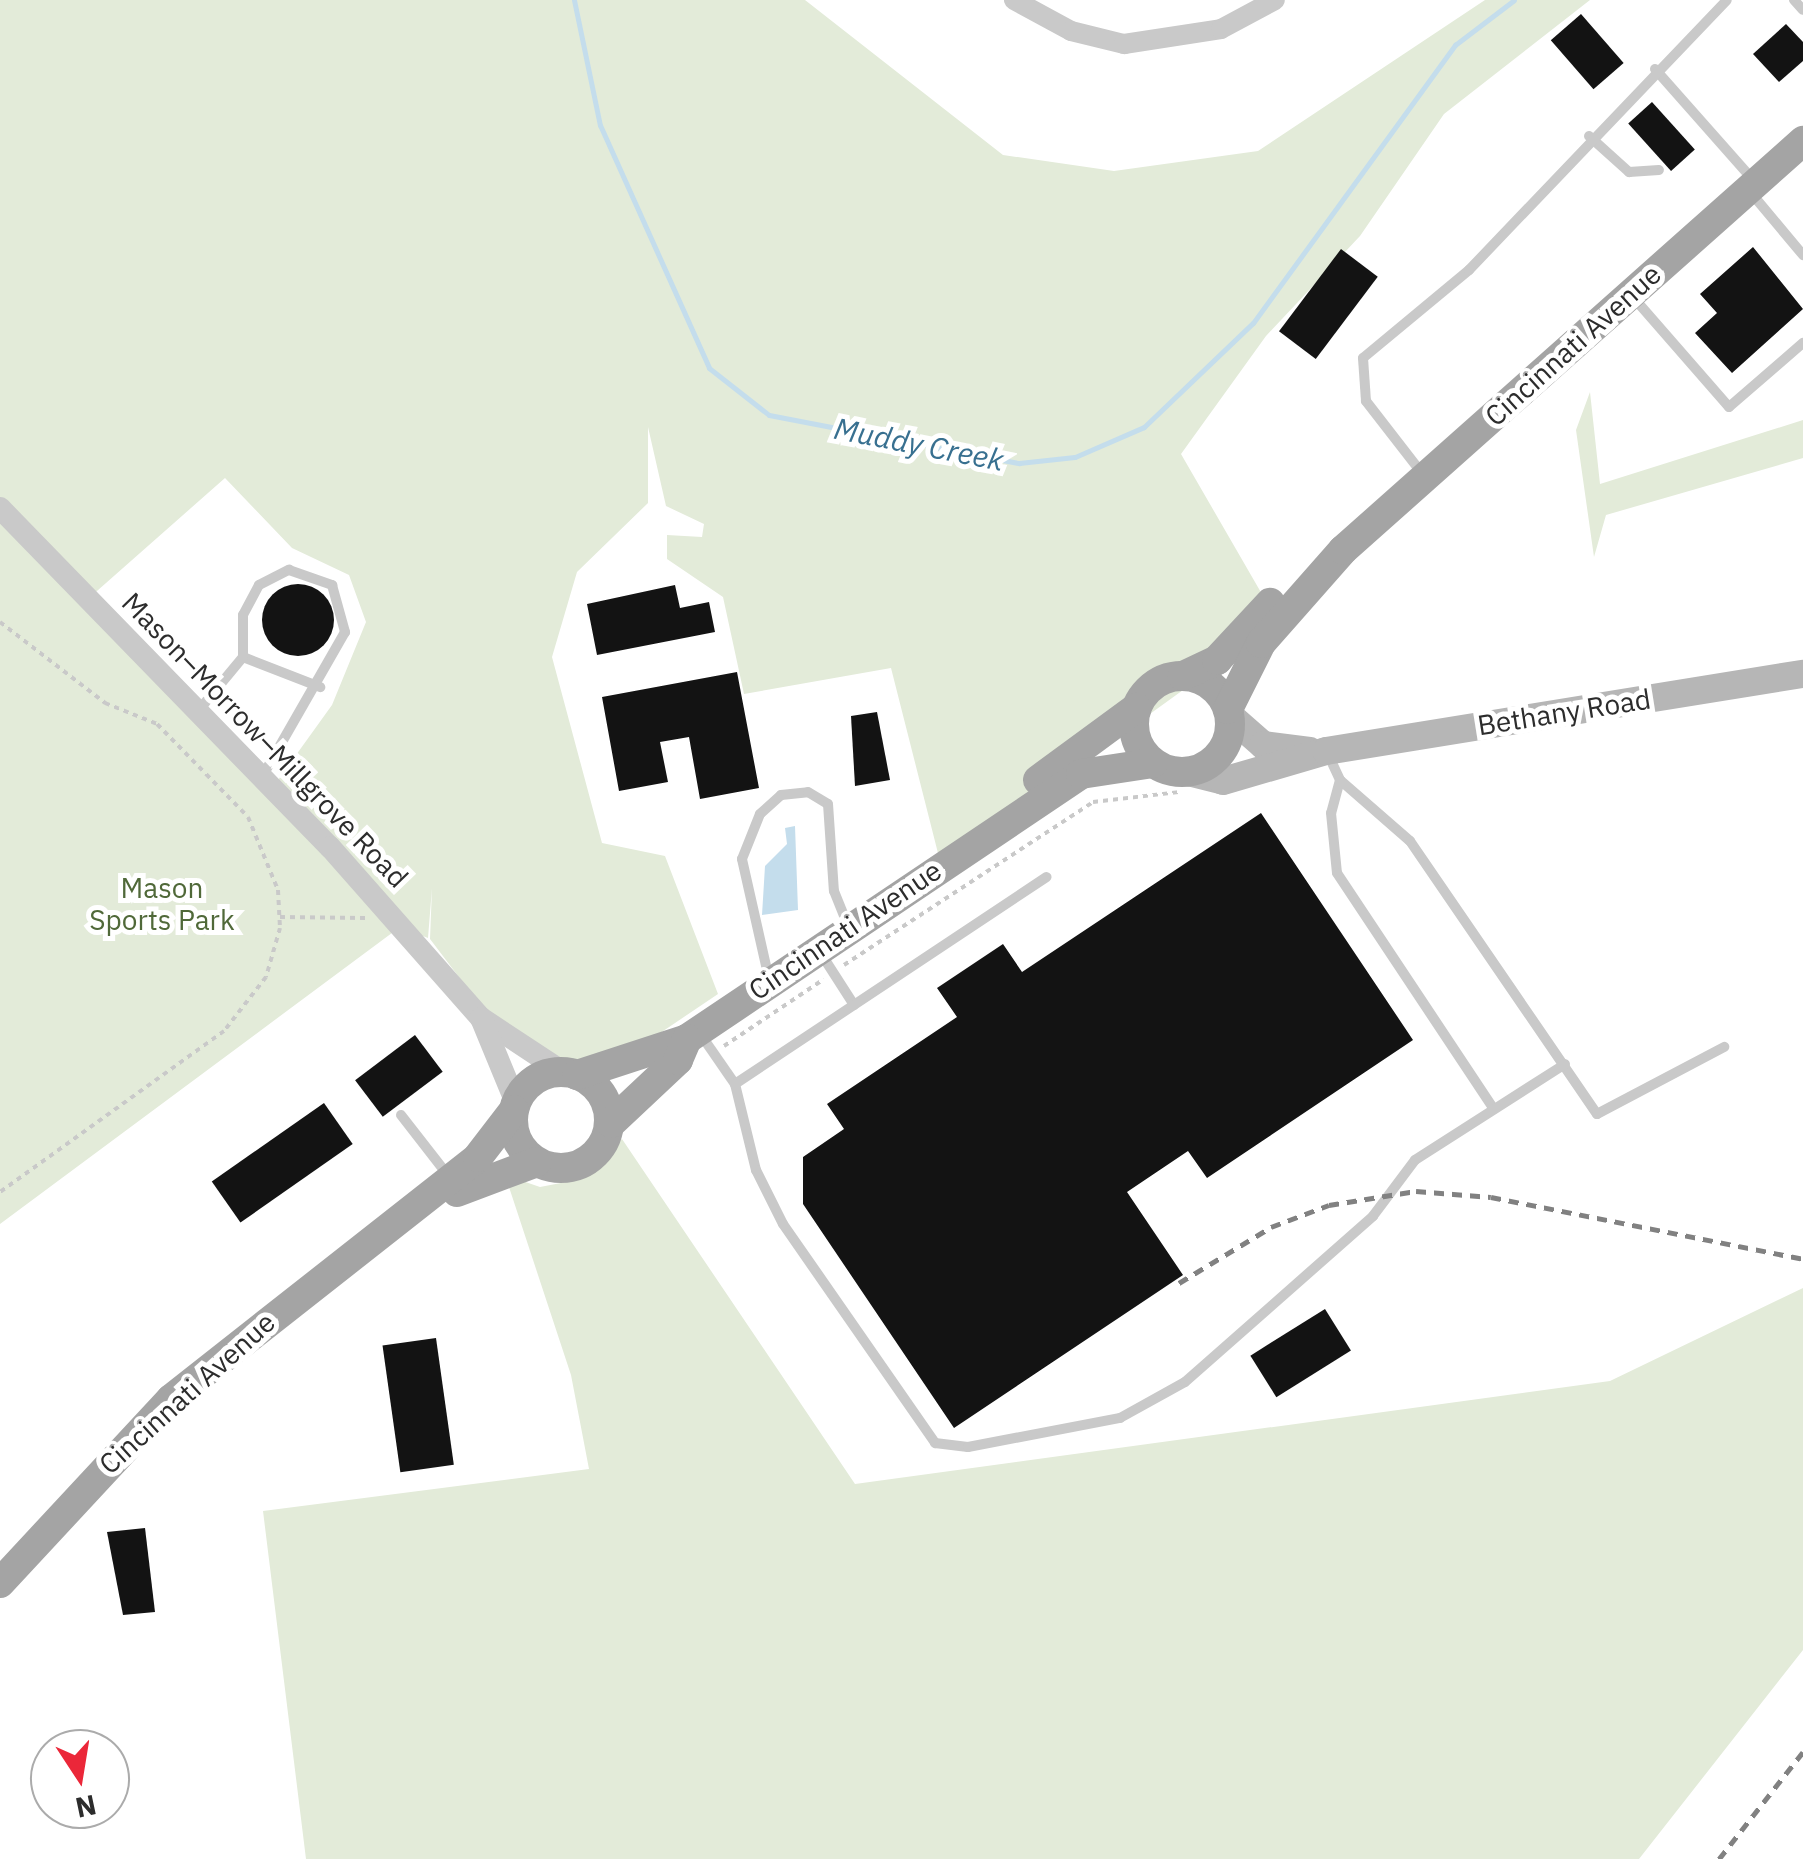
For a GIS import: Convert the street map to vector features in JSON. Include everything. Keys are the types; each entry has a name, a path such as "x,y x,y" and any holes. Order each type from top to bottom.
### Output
{"main road":[{"name":"Cincinnati Avenue","path":"1229,712 1261,643 1343,550 1803,141"},
{"name":"Cincinnati Avenue","path":"1183,676 1217,660 1284,589 1343,550"},
{"name":"Bethany Road","path":"1189,782 1223,781 1326,751 1803,674"},
{"path":"1183,676 1216,689 1229,712 1216,758 1189,782 1153,763 1135,739 1136,708 1159,681 1183,676"},
{"name":"Cincinnati Avenue","path":"1002,821 1025,789 1136,708"},
{"name":"Bethany Road","path":"1229,712 1263,745 1326,751"},
{"name":"Cincinnati Avenue","path":"611,1132 678,1060 769,979 825,960 848,926 1002,821 1080,774 1153,763"},
{"name":"Cincinnati Avenue","path":"570,1073 700,1041"},
{"path":"570,1073 602,1094 611,1132 581,1164 542,1172 515,1135 515,1106 540,1076 570,1073"},
{"name":"Cincinnati Avenue","path":"0,1582 172,1399 451,1179 515,1106"},
{"name":"Cincinnati Avenue","path":"394,1226 503,1168 542,1172"}],"street":[{"path":"1014,0 1071,31 1124,44 1220,29 1275,0"},
{"name":"Mason–Morrow–Millgrove Road","path":"0,508 262,776 481,1018 570,1073"},
{"name":"Mason–Morrow–Millgrove Road","path":"481,1018 515,1106"}],"lane":[{"path":"1425,477 1366,401 1363,358 1469,270 1589,136 1727,0"},
{"path":"1794,0 1803,10"},
{"path":"1655,69 1752,186 1803,255"},
{"path":"1589,136 1629,172 1659,170"},
{"path":"1630,294 1728,407 1803,343"},
{"path":"198,710 243,657 244,616 259,586 289,570 320,576 347,620 320,687 262,776"},
{"path":"243,657 320,687"},
{"path":"1326,751 1340,780 1410,841 1597,1114 1724,1047"},
{"path":"1340,780 1331,813 1338,873 1494,1109"},
{"path":"769,979 742,859 760,814 782,795 808,792 828,804 834,891 848,926"},
{"path":"735,1084 1046,877"},
{"path":"825,960 854,1005"},
{"path":"700,1041 735,1084 756,1170 783,1224 923,1429 948,1446 1120,1418 1185,1382 1373,1216 1415,1160 1564,1064"},
{"path":"401,1115 451,1179"}],"path":[{"path":"0,622 105,703 157,724 248,817 266,848 280,917 266,977 224,1031 112,1103 0,1192"},
{"path":"700,1041 825,960 1092,802 1189,782"},
{"path":"280,917 370,918 382,930"},
{"path":"542,1172 576,1174 611,1132"}],"green space":[{"name":"Mason Sports Park","path":"0,0 805,0 1003,155 1114,171 1258,151 1485,0 1590,0 1444,114 1360,236 1266,336 1181,454 1270,608 1190,685 941,865 891,668 744,694 723,597 667,559 667,535 702,537 704,524 666,506 648,427 648,503 577,572 552,657 602,843 665,856 718,994 635,1050 575,1062 552,1055 484,1010 430,939 432,888 428,938 400,927 0,1224","holes":["225,478 292,548 349,575 366,622 332,705 273,787 89,598"]},
{"path":"1590,392 1600,484 1803,420 1803,458 1606,515 1594,557 1576,430"},
{"path":"622,1139 855,1484 1610,1381 1803,1288 1803,1650 1639,1859 306,1859 263,1511 589,1469 571,1375 505,1175 540,1187 566,1182"}],"water":[{"path":"795,826 798,910 762,915 765,866 787,844 785,828"}],"building":[{"path":"1581,14 1624,63 1593,89 1551,40"},
{"path":"1786,24 1803,42 1803,61 1779,82 1753,54"},
{"path":"1652,102 1695,150 1671,171 1628,123"},
{"path":"1753,247 1803,309 1732,373 1695,333 1717,313 1700,294"},
{"path":"1341,249 1378,277 1316,359 1279,331"},
{"path":"298,584 324,594 334,620 324,646 298,656 272,646 262,620 272,594"},
{"path":"675,585 680,608 709,602 715,632 597,655 587,604"},
{"path":"737,672 759,788 700,799 689,737 660,742 668,782 619,791 602,697"},
{"path":"877,712 890,780 855,786 851,716"},
{"path":"1261,813 1413,1040 1207,1178 1188,1151 1127,1192 1183,1275 954,1428 803,1204 803,1157 844,1129 827,1104 957,1017 937,988 1003,944 1022,972"},
{"path":"415,1035 443,1072 383,1117 355,1080"},
{"path":"324,1103 353,1144 240,1223 212,1182"},
{"path":"1325,1309 1351,1351 1276,1397 1250,1356"},
{"path":"436,1338 454,1465 400,1472 383,1346"},
{"path":"145,1528 155,1612 123,1615 107,1532"}],"waterway":[{"name":"Muddy Creek","path":"574,0 600,125 709,368 769,415 1019,463 1075,457 1144,427 1253,323 1455,45 1514,0"}],"railway":[{"path":"1179,1283 1271,1227 1329,1205 1416,1191 1491,1197 1803,1259"},
{"path":"1719,1859 1803,1752"}]}
